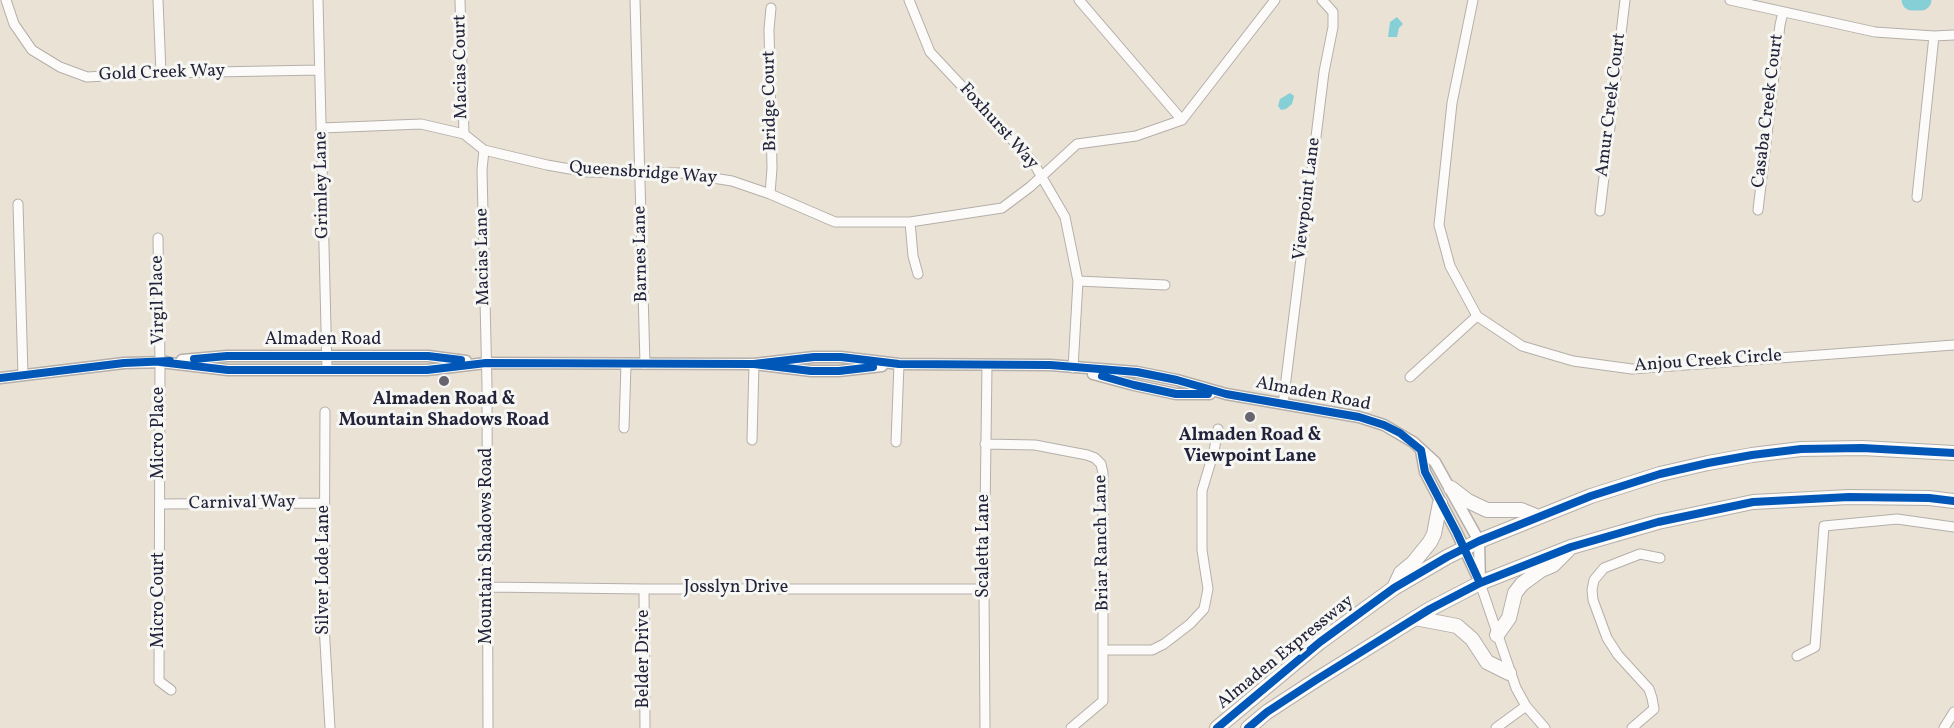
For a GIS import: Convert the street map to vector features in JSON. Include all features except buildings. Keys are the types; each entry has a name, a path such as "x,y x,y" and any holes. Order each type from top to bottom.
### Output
{"main road":[{"name":"Almaden Expressway","path":"1217,728 1320,642 1394,588 1479,541 1591,496 1660,474 1752,455 1801,449 1862,448 1954,453"},
{"path":"1451,488 1468,501 1487,510 1521,510 1538,517"},
{"name":"Almaden Expressway","path":"1248,728 1316,680 1415,618 1480,583 1571,547 1658,522 1753,502 1849,497 1929,498 1954,501"},
{"path":"1394,588 1401,573 1413,563 1430,542 1434,534 1440,503"},
{"path":"1497,635 1509,618 1515,593 1522,584 1541,570 1553,565 1571,547"},
{"path":"1415,618 1457,626 1473,639 1487,662 1509,673"}],"street":[{"name":"Gold Creek Way","path":"6,0 14,24 32,50 60,67 87,76 319,70"},
{"path":"158,0 161,73"},
{"name":"Grimley Lane","path":"318,0 327,369"},
{"name":"Macias Court","path":"460,0 464,134"},
{"name":"Barnes Lane","path":"635,0 645,364"},
{"name":"Foxhurst Way","path":"909,0 930,52 1033,162 1065,217 1078,281 1073,368"},
{"path":"1078,0 1182,120 1275,0"},
{"name":"Viewpoint Lane","path":"1283,404 1324,72 1333,27 1333,12 1322,0"},
{"name":"Anjou Creek Circle","path":"1473,0 1452,103 1439,225 1450,266 1477,316 1522,346 1574,361 1632,369 1954,345"},
{"name":"Amur Creek Court","path":"1600,211 1625,0"},
{"path":"1730,0 1875,32 1934,36 1954,34"},
{"name":"Bridge Court","path":"770,194 772,168 769,29 771,8"},
{"name":"Casaba Creek Court","path":"1758,210 1783,12"},
{"path":"1917,197 1934,36"},
{"name":"Queensbridge Way","path":"322,128 421,124 464,134 484,150 588,172 681,173 732,181 770,194 835,222 910,222 1002,208 1077,144 1136,136 1182,120"},
{"name":"Macias Lane","path":"484,150 482,170 486,363"},
{"path":"18,204 23,375"},
{"path":"910,222 913,256 918,274"},
{"name":"Virgil Place","path":"158,238 160,362"},
{"path":"1078,281 1165,285"},
{"path":"1410,377 1477,316"},
{"name":"Almaden Road","path":"0,378 124,363 227,356 428,356 486,363 754,364 811,371 839,371 899,364 1050,365 1137,372 1177,380 1226,394 1359,417 1400,433 1435,462 1451,488 1479,541 1480,583"},
{"name":"Almaden Road","path":"160,362 228,370 427,370 486,363"},
{"name":"Micro Place","path":"160,362 160,504"},
{"name":"Mountain Shadows Road","path":"486,363 488,728"},
{"path":"624,428 626,364"},
{"path":"752,440 754,364"},
{"path":"896,442 899,364"},
{"name":"Scaletta Lane","path":"985,728 987,365"},
{"name":"Silver Lode Lane","path":"325,412 324,625 330,728"},
{"path":"1104,650 1152,650 1173,638 1204,609 1208,589 1202,550 1202,491 1218,429"},
{"name":"Briar Ranch Lane","path":"985,444 1035,445 1087,455 1095,458 1101,464 1103,472 1103,701 1071,728"},
{"path":"1420,450 1425,472 1480,583 1509,673 1526,706 1545,728"},
{"name":"Carnival Way","path":"160,504 324,503"},
{"name":"Micro Court","path":"160,504 159,681 171,690"},
{"path":"1797,656 1815,647 1824,526 1897,519 1954,526"},
{"path":"1632,728 1654,709 1652,698 1649,689 1618,655 1607,638 1593,600 1592,590 1594,580 1604,568 1640,554 1660,558"},
{"name":"Josslyn Drive","path":"488,587 984,589"},
{"name":"Belder Drive","path":"644,589 645,728"},
{"path":"1496,728 1526,706"},
{"path":"1944,728 1954,712"}],"water":[{"path":"1397,17 1403,24 1399,28 1397,37 1388,37 1390,22"},
{"path":"1290,93 1294,96 1292,104 1281,110 1278,106 1280,99"}],"waterway":[{"path":"1912,0 1921,0"}],"cycle path":[{"path":"194,359 227,356 428,356 461,360"},
{"path":"754,364 814,357 841,357 899,364 1050,365 1137,372 1177,380 1226,394 1359,417 1400,433 1421,450 1425,472 1480,583"},
{"path":"0,378 124,363 170,361"},
{"path":"160,362 228,370 427,370 486,363 754,364 811,371 839,371 873,367"},
{"path":"1102,376 1176,394 1208,394"},
{"path":"1217,728 1320,642 1394,588 1479,541 1591,496 1660,474 1708,463 1801,449 1862,448 1954,453"},
{"path":"1248,728 1267,712 1430,609 1480,583 1571,547 1658,522 1753,502 1849,497 1929,498 1954,501"}],"place":[{"name":"Almaden Road & Mountain Shadows Road","path":"444,381"},
{"name":"Almaden Road & Viewpoint Lane","path":"1250,417"}]}
